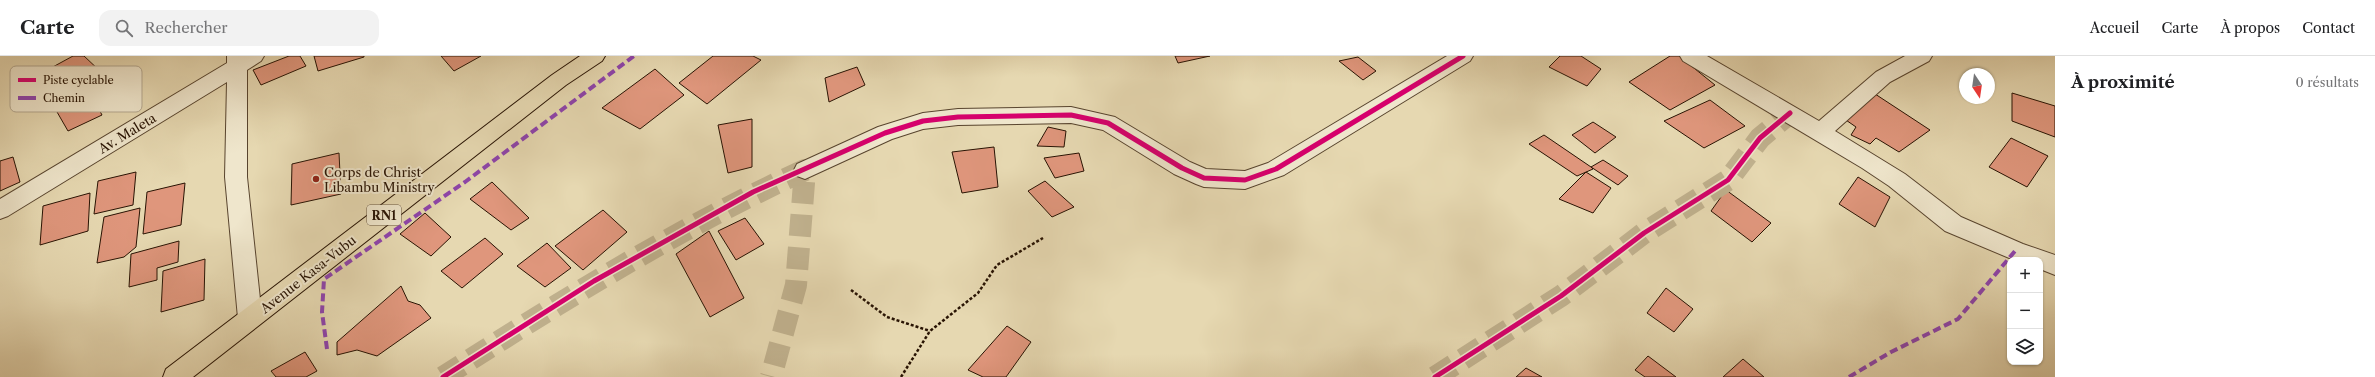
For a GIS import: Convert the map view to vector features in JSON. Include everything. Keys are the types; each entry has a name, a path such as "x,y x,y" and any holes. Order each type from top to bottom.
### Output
{"highway":[{"name":"Avenue Kasa-Vubu","path":"175,377 559,80 595,56"}],"street":[{"path":"805,170 885,133 923,121 958,118 1071,115 1108,123 1182,168 1204,178 1245,180 1276,169 1463,56"},
{"path":"1690,56 1820,132 1897,180 1953,224 2015,251 2055,265"},
{"path":"1820,132 1883,77 1922,56"},
{"path":"243,59 236,177 250,318"},
{"name":"Av. Maleta","path":"0,210 243,59"}],"path":[{"path":"901,377 930,331 978,293 996,265 1043,238"},
{"path":"851,290 887,317 930,331"}],"building":[{"path":"73,56 84,56 95,66 55,66"},
{"path":"289,56 300,56 306,66 261,85 253,70"},
{"path":"314,56 364,56 364,57 318,71"},
{"path":"441,56 481,56 454,71"},
{"path":"713,56 753,56 761,60 707,104 679,83"},
{"path":"1175,56 1210,56 1178,63"},
{"path":"1560,56 1581,56 1601,69 1587,86 1549,67"},
{"path":"1670,56 1679,56 1715,85 1670,110 1629,82"},
{"path":"1358,57 1376,71 1363,80 1339,61"},
{"path":"857,67 865,85 829,102 825,78"},
{"path":"655,69 684,95 640,129 602,108"},
{"path":"1869,90 1930,130 1899,152 1876,138 1870,144 1851,135 1856,127 1843,118"},
{"path":"2012,93 2055,106 2055,137 2012,121"},
{"path":"1710,100 1745,126 1704,148 1664,121"},
{"path":"57,112 100,112 102,115 68,131"},
{"path":"752,119 752,167 728,173 718,125"},
{"path":"1593,122 1616,137 1595,153 1572,135"},
{"path":"1048,127 1066,131 1064,147 1037,146"},
{"path":"1544,135 1593,169 1577,176 1529,144"},
{"path":"2011,138 2048,156 2027,187 1989,167"},
{"path":"994,147 998,187 962,193 952,152"},
{"name":"Corps de Christ Libambu Ministry","path":"339,153 341,194 291,205 292,164"},
{"path":"1079,153 1084,171 1055,178 1044,158"},
{"path":"13,157 20,182 0,191 0,161"},
{"path":"1603,160 1628,176 1618,185 1591,167"},
{"path":"136,172 133,205 94,214 98,181"},
{"path":"1586,172 1611,188 1593,213 1559,199"},
{"path":"1858,177 1890,197 1875,227 1839,204"},
{"path":"1045,181 1074,207 1052,217 1028,191"},
{"path":"492,182 529,218 511,230 470,199"},
{"path":"185,183 181,225 143,234 147,192"},
{"path":"1726,190 1771,223 1752,242 1711,211"},
{"path":"90,193 88,231 40,245 43,206"},
{"path":"140,208 136,247 124,257 97,263 104,217"},
{"path":"603,210 627,232 583,270 555,246"},
{"path":"425,213 451,237 431,256 400,234"},
{"path":"745,218 764,244 736,260 718,231"},
{"path":"709,231 744,298 710,317 676,254"},
{"path":"485,238 503,254 462,288 441,271"},
{"path":"179,241 178,262 157,268 157,280 129,287 131,254"},
{"path":"547,243 571,268 545,287 517,266"},
{"path":"205,259 204,300 161,312 163,271"},
{"path":"401,286 408,301 420,305 431,318 377,356 357,350 337,355 337,342"},
{"path":"1666,288 1693,309 1674,332 1647,313"},
{"path":"1007,326 1031,342 1006,377 983,377 968,370"},
{"path":"305,352 317,371 306,377 276,377 271,371"},
{"path":"1648,356 1676,377 1645,377 1635,370"},
{"path":"1743,359 1764,377 1723,377"},
{"path":"1526,368 1542,377 1516,377"}],"tunnel":[{"path":"1435,377 1561,296 1644,233 1728,180 1760,138 1790,113"},
{"path":"443,377 620,267 711,216 805,170 796,285 771,377"}],"marked path":[{"path":"327,349 322,312 324,279 465,182 634,56"},
{"path":"1849,377 1891,352 1958,319 2015,251"}],"cycle path":[{"path":"443,377 594,281 753,192 885,133 923,121 958,117 1071,115 1108,123 1182,168 1204,178 1245,180 1276,169 1463,56"},
{"path":"1435,377 1561,296 1644,233 1728,180 1760,138 1790,113"}],"place":[{"name":"Corps de Christ Libambu Ministry","path":"316,179"}]}
